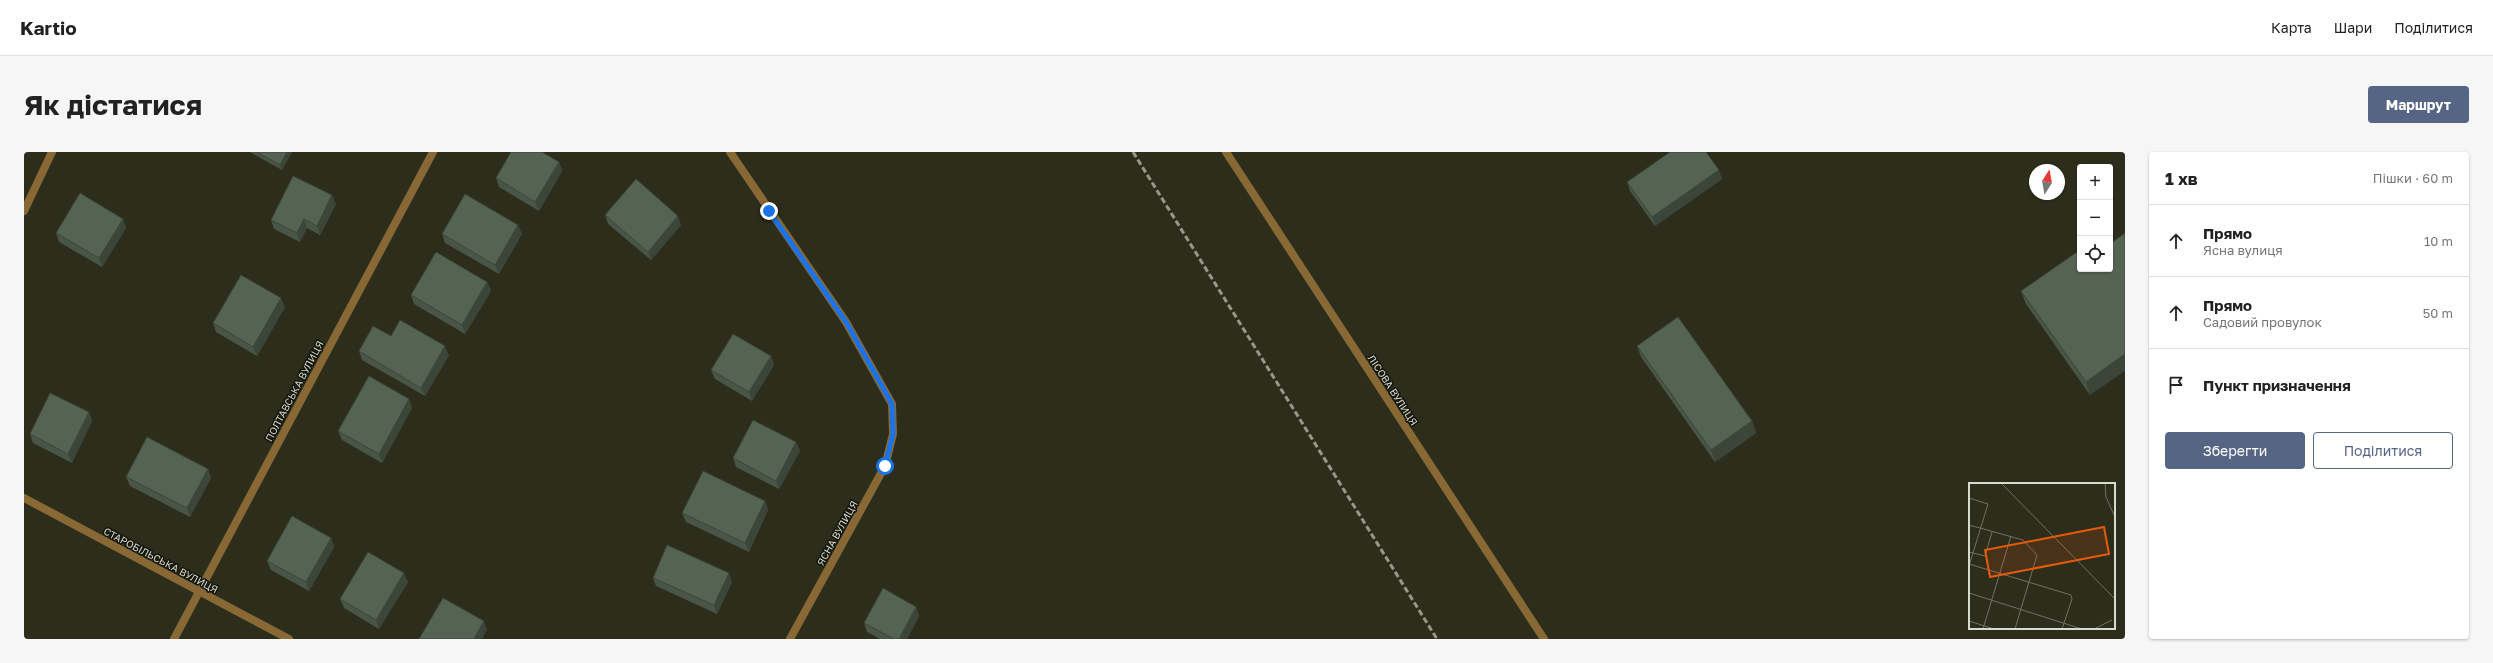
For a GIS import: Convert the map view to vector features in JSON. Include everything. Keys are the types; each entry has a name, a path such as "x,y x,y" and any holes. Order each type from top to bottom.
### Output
{"street":[{"path":"24,211 52,152"},
{"name":"ПОЛТАВСЬКА ВУЛИЦЯ","path":"174,639 433,152"},
{"name":"ЯСНА ВУЛИЦЯ","path":"730,152 846,322 892,404 893,434 885,466 790,639"},
{"name":"ЛІСОВА ВУЛИЦЯ","path":"1226,152 1544,639"},
{"name":"СТАРОБІЛЬСЬКА ВУЛИЦЯ","path":"24,498 289,639"}],"building":[{"path":"257,152 287,152 280,165"},
{"path":"511,152 542,152 559,162 535,202 496,178"},
{"path":"1670,152 1706,152 1719,170 1652,217 1627,182"},
{"path":"293,176 332,195 317,226 304,219 297,233 271,220"},
{"path":"636,179 678,216 648,252 605,215"},
{"path":"80,193 123,219 99,258 56,233"},
{"path":"465,194 518,225 495,265 442,234"},
{"path":"2125,233 2125,354 2086,382 2021,291 2077,252 2077,272 2113,272 2113,242"},
{"path":"436,252 487,282 462,325 411,295"},
{"path":"241,275 281,298 253,347 213,323"},
{"path":"1678,317 1752,421 1711,450 1637,346"},
{"path":"400,320 445,346 421,388 359,351 373,326 391,336"},
{"path":"733,334 771,356 749,392 711,370"},
{"path":"369,376 409,399 379,454 338,431"},
{"path":"50,393 89,412 68,454 30,434"},
{"path":"753,420 796,442 776,481 733,458"},
{"path":"147,437 208,469 187,508 126,477"},
{"path":"703,471 765,501 745,543 682,513"},
{"path":"292,516 331,538 306,582 267,561"},
{"path":"667,545 729,573 714,605 653,578"},
{"path":"368,552 404,573 376,620 340,599"},
{"path":"883,588 916,607 899,639 894,639 864,623"},
{"path":"443,598 484,621 474,639 419,639"}],"railway":[{"path":"1133,152 1437,639"}],"route":[{"path":"769,211 846,322 892,404 893,434 885,466"}]}
